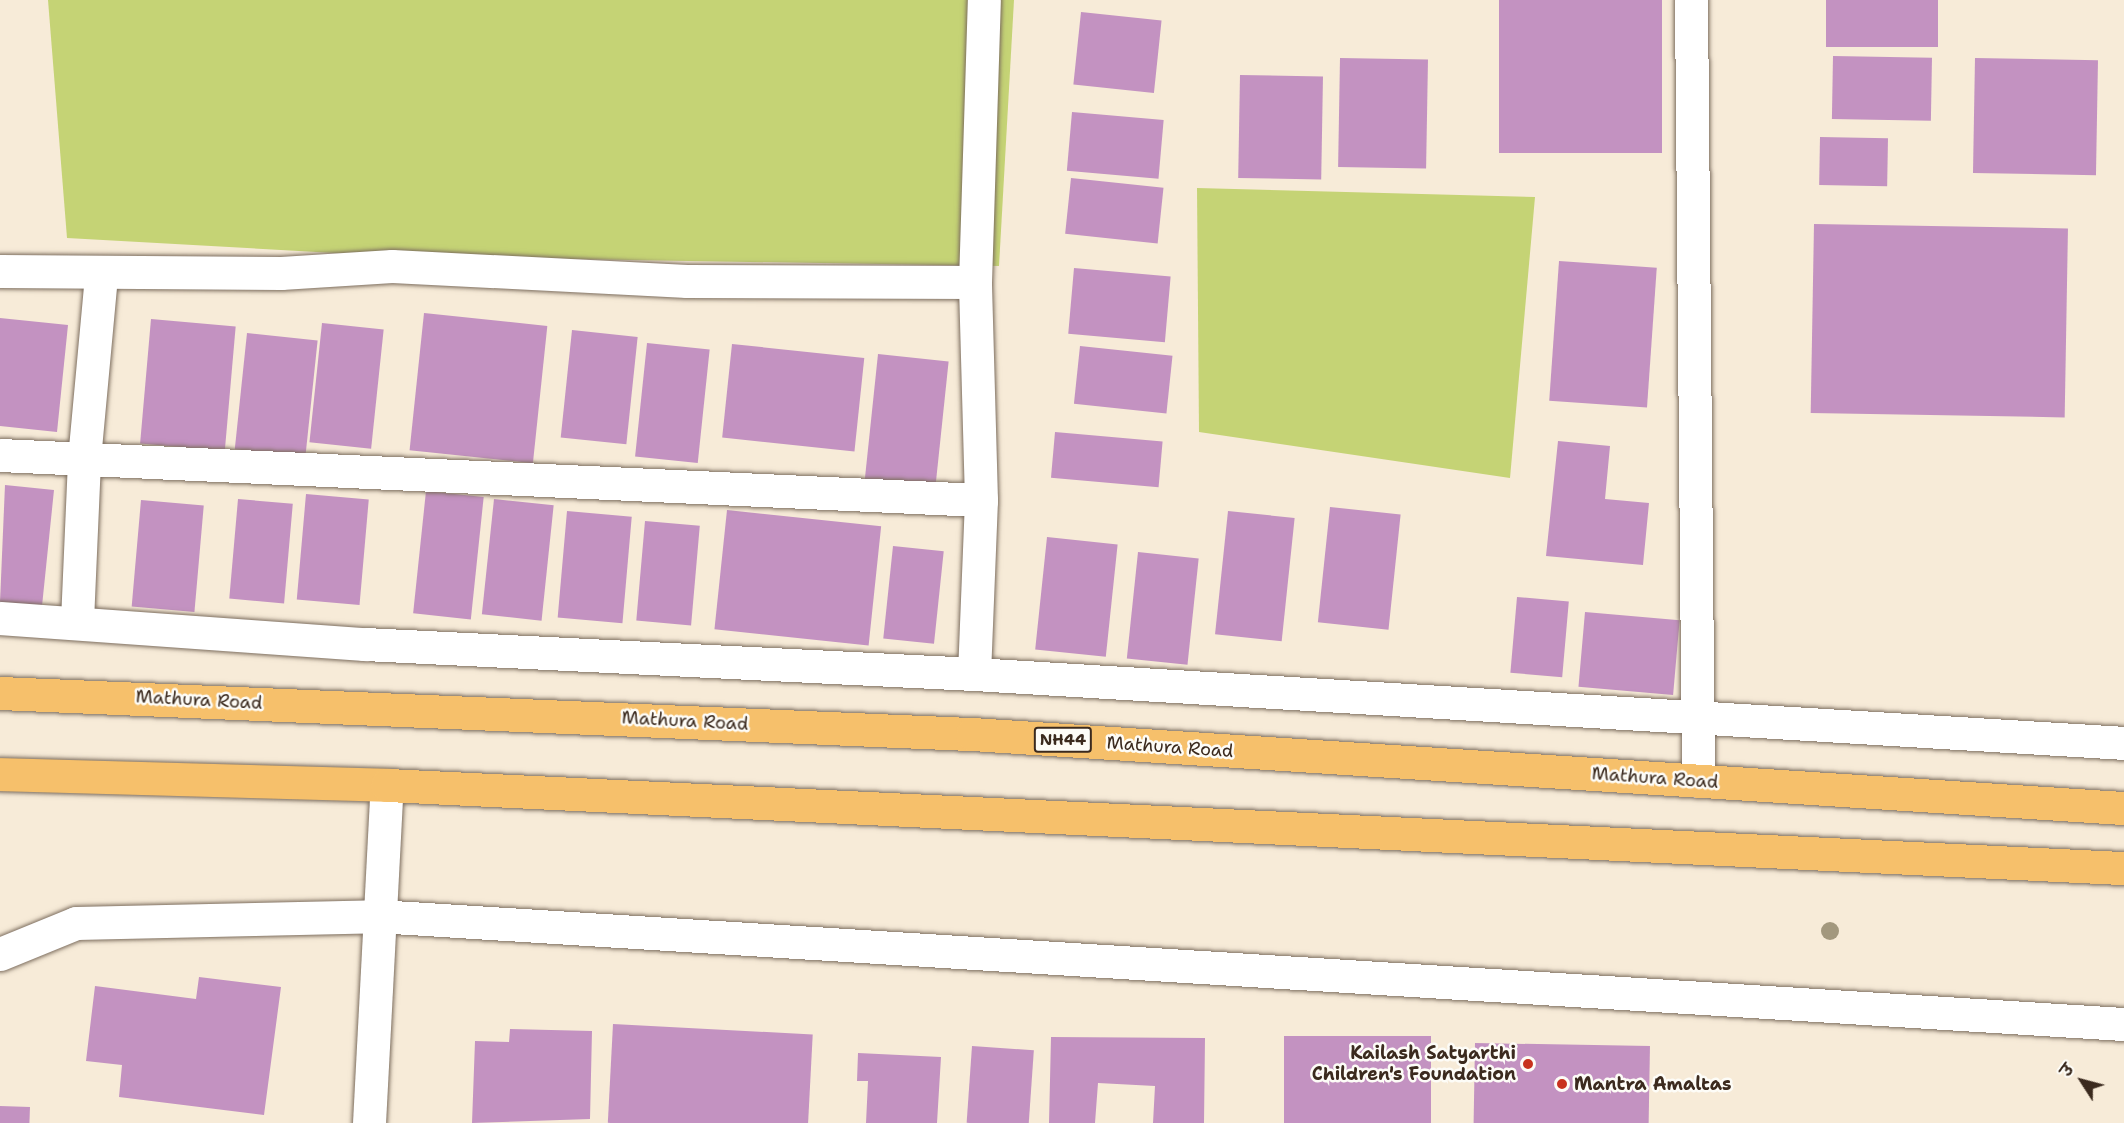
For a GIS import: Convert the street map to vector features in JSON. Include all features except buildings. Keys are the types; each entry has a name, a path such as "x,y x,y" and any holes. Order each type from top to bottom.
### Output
{"highway":[{"name":"Mathura Road","path":"0,693 972,734 2124,808"},
{"path":"0,774 387,785 2124,868"}],"street":[{"path":"974,674 981,500 975,282 984,0"},
{"path":"1691,0 1698,781"},
{"path":"0,271 101,274 392,266 687,281 975,282"},
{"path":"77,621 84,459 101,274"},
{"path":"0,455 981,500"},
{"path":"0,618 77,621 365,644 974,674 2124,743"},
{"path":"369,1123 377,916 387,785"},
{"path":"0,954 76,922 377,916 2124,1024"}],"green space":[{"path":"48,0 1014,0 999,266 388,256 67,238"},
{"path":"1197,188 1535,197 1510,478 1199,432"}],"place":[{"name":"Kailash Satyarthi Children's Foundation","path":"1528,1064"},
{"name":"Mantra Amaltas","path":"1562,1084"}]}
